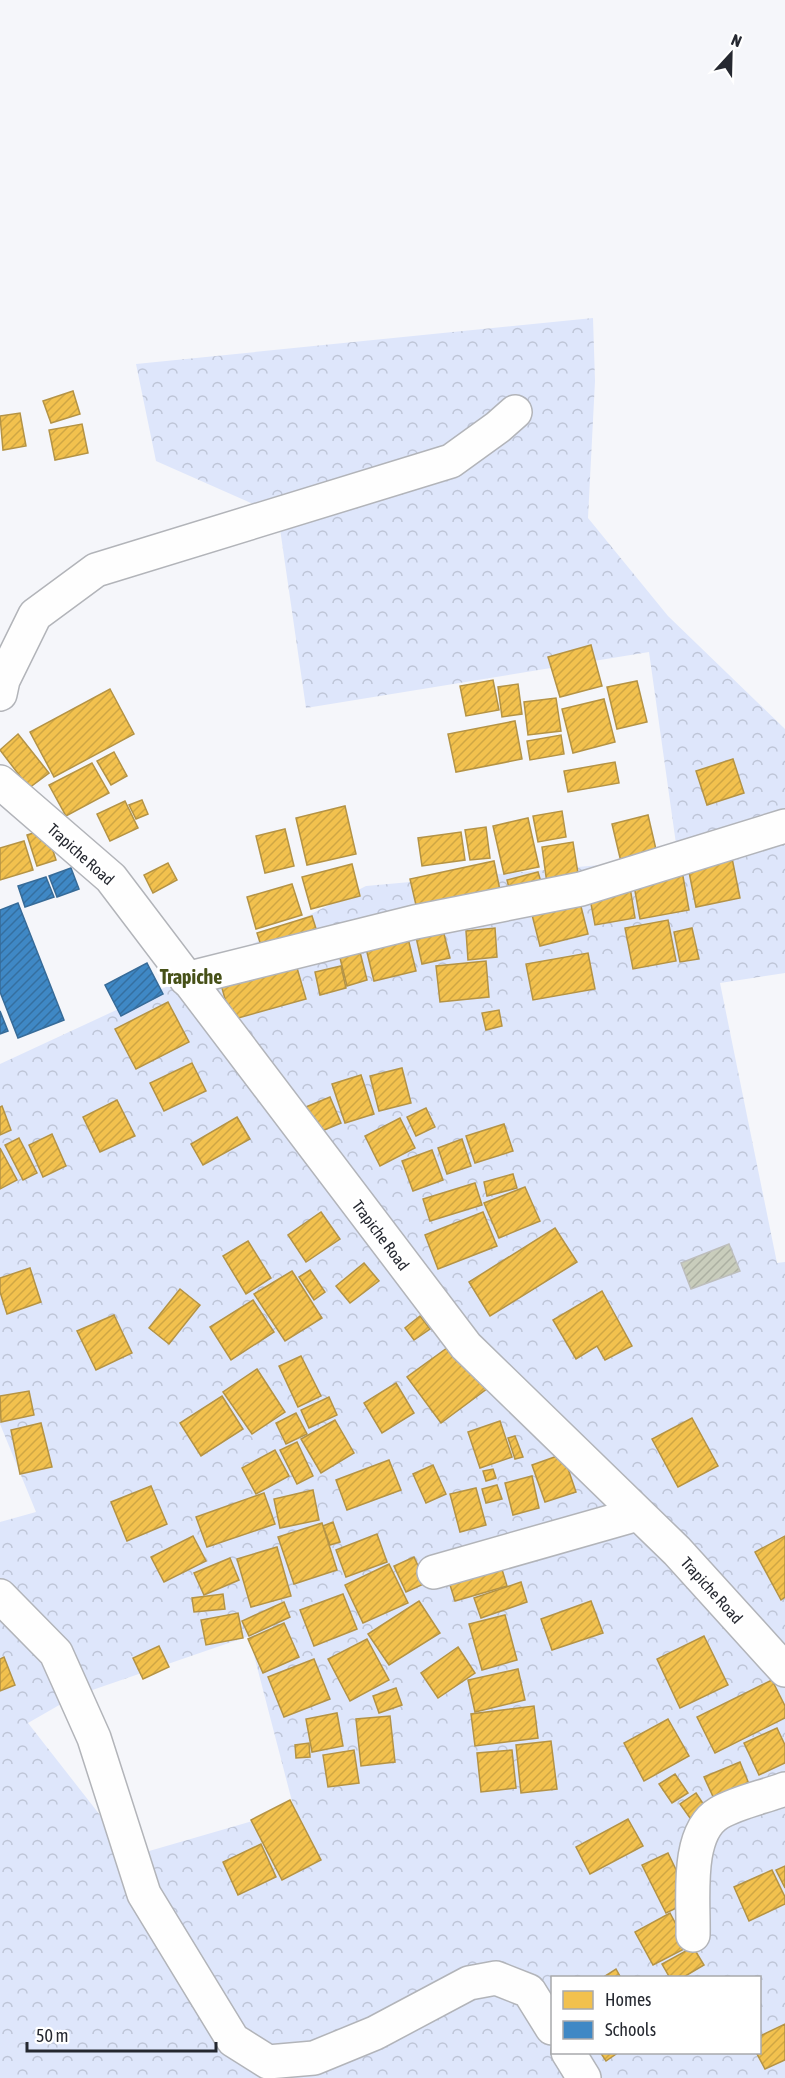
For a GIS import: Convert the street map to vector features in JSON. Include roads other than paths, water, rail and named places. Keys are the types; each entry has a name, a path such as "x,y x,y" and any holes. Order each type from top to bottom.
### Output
{"street":[{"path":"0,694 3,680 35,615 96,570 451,461 515,412"},
{"name":"Trapiche Road","path":"0,782 111,878 466,1346 677,1551 785,1670"},
{"path":"186,979 415,922 581,889 785,826"},
{"path":"435,1572 638,1514"},
{"path":"0,1596 56,1653 94,1738 144,1894 233,2040 268,2062 314,2058 375,2033 469,1983 496,1978 529,1991 551,2026"},
{"path":"693,1935 696,1843 704,1827 719,1813 785,1789"},
{"path":"569,2054 584,2078"}],"district":[{"name":"Trapiche","path":"191,976"}]}
